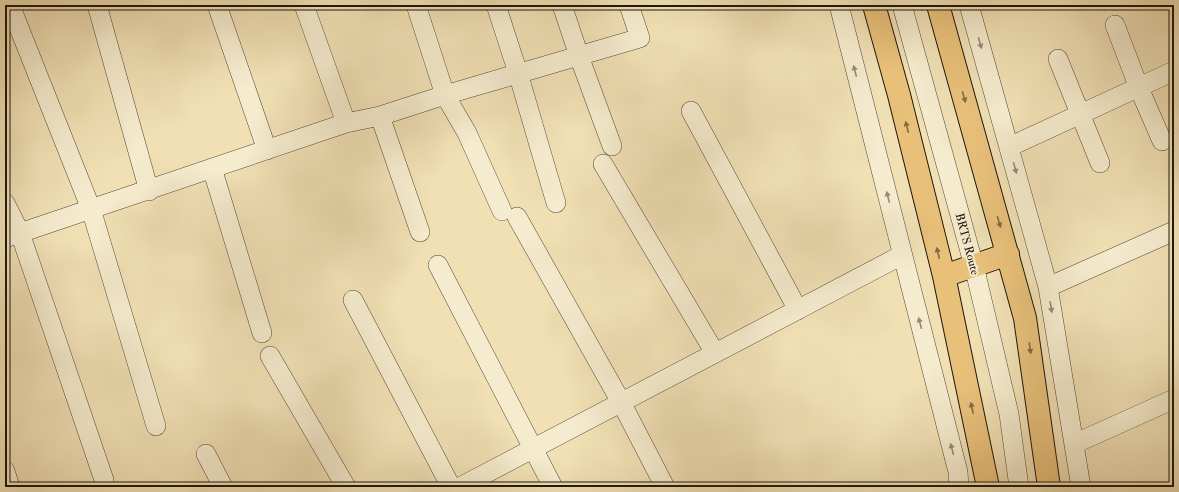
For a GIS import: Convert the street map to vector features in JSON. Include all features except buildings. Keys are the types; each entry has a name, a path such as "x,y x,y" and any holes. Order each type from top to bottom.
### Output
{"main road":[{"path":"874,5 899,95 944,276 988,487"},
{"path":"938,5 1025,318 1049,487"},
{"path":"944,276 1008,254"}],"street":[{"path":"10,5 91,209 156,426"},
{"path":"97,5 149,191"},
{"path":"217,5 267,150"},
{"path":"304,5 346,123"},
{"path":"416,5 445,95 510,214 621,402 665,487"},
{"path":"496,5 518,73 556,203"},
{"path":"562,5 612,146"},
{"path":"12,235 149,191 346,123 380,116 518,73 640,38 629,5"},
{"path":"839,5 958,472 959,487"},
{"name":"BRTS Route","path":"902,5 974,266 1009,414 1019,487"},
{"path":"969,5 1048,287 1081,487"},
{"path":"1115,25 1139,88 1162,141"},
{"path":"1058,59 1100,163"},
{"path":"1010,147 1174,71"},
{"path":"691,111 798,310"},
{"path":"380,116 420,232"},
{"path":"603,164 715,353"},
{"path":"212,168 262,333"},
{"path":"5,203 12,235 104,480"},
{"path":"1048,287 1174,230"},
{"path":"460,487 902,255"},
{"path":"438,265 553,487"},
{"path":"353,300 451,487"},
{"path":"270,356 346,487"},
{"path":"1074,444 1174,399"},
{"path":"206,454 224,487"},
{"path":"5,471 10,487"}]}
